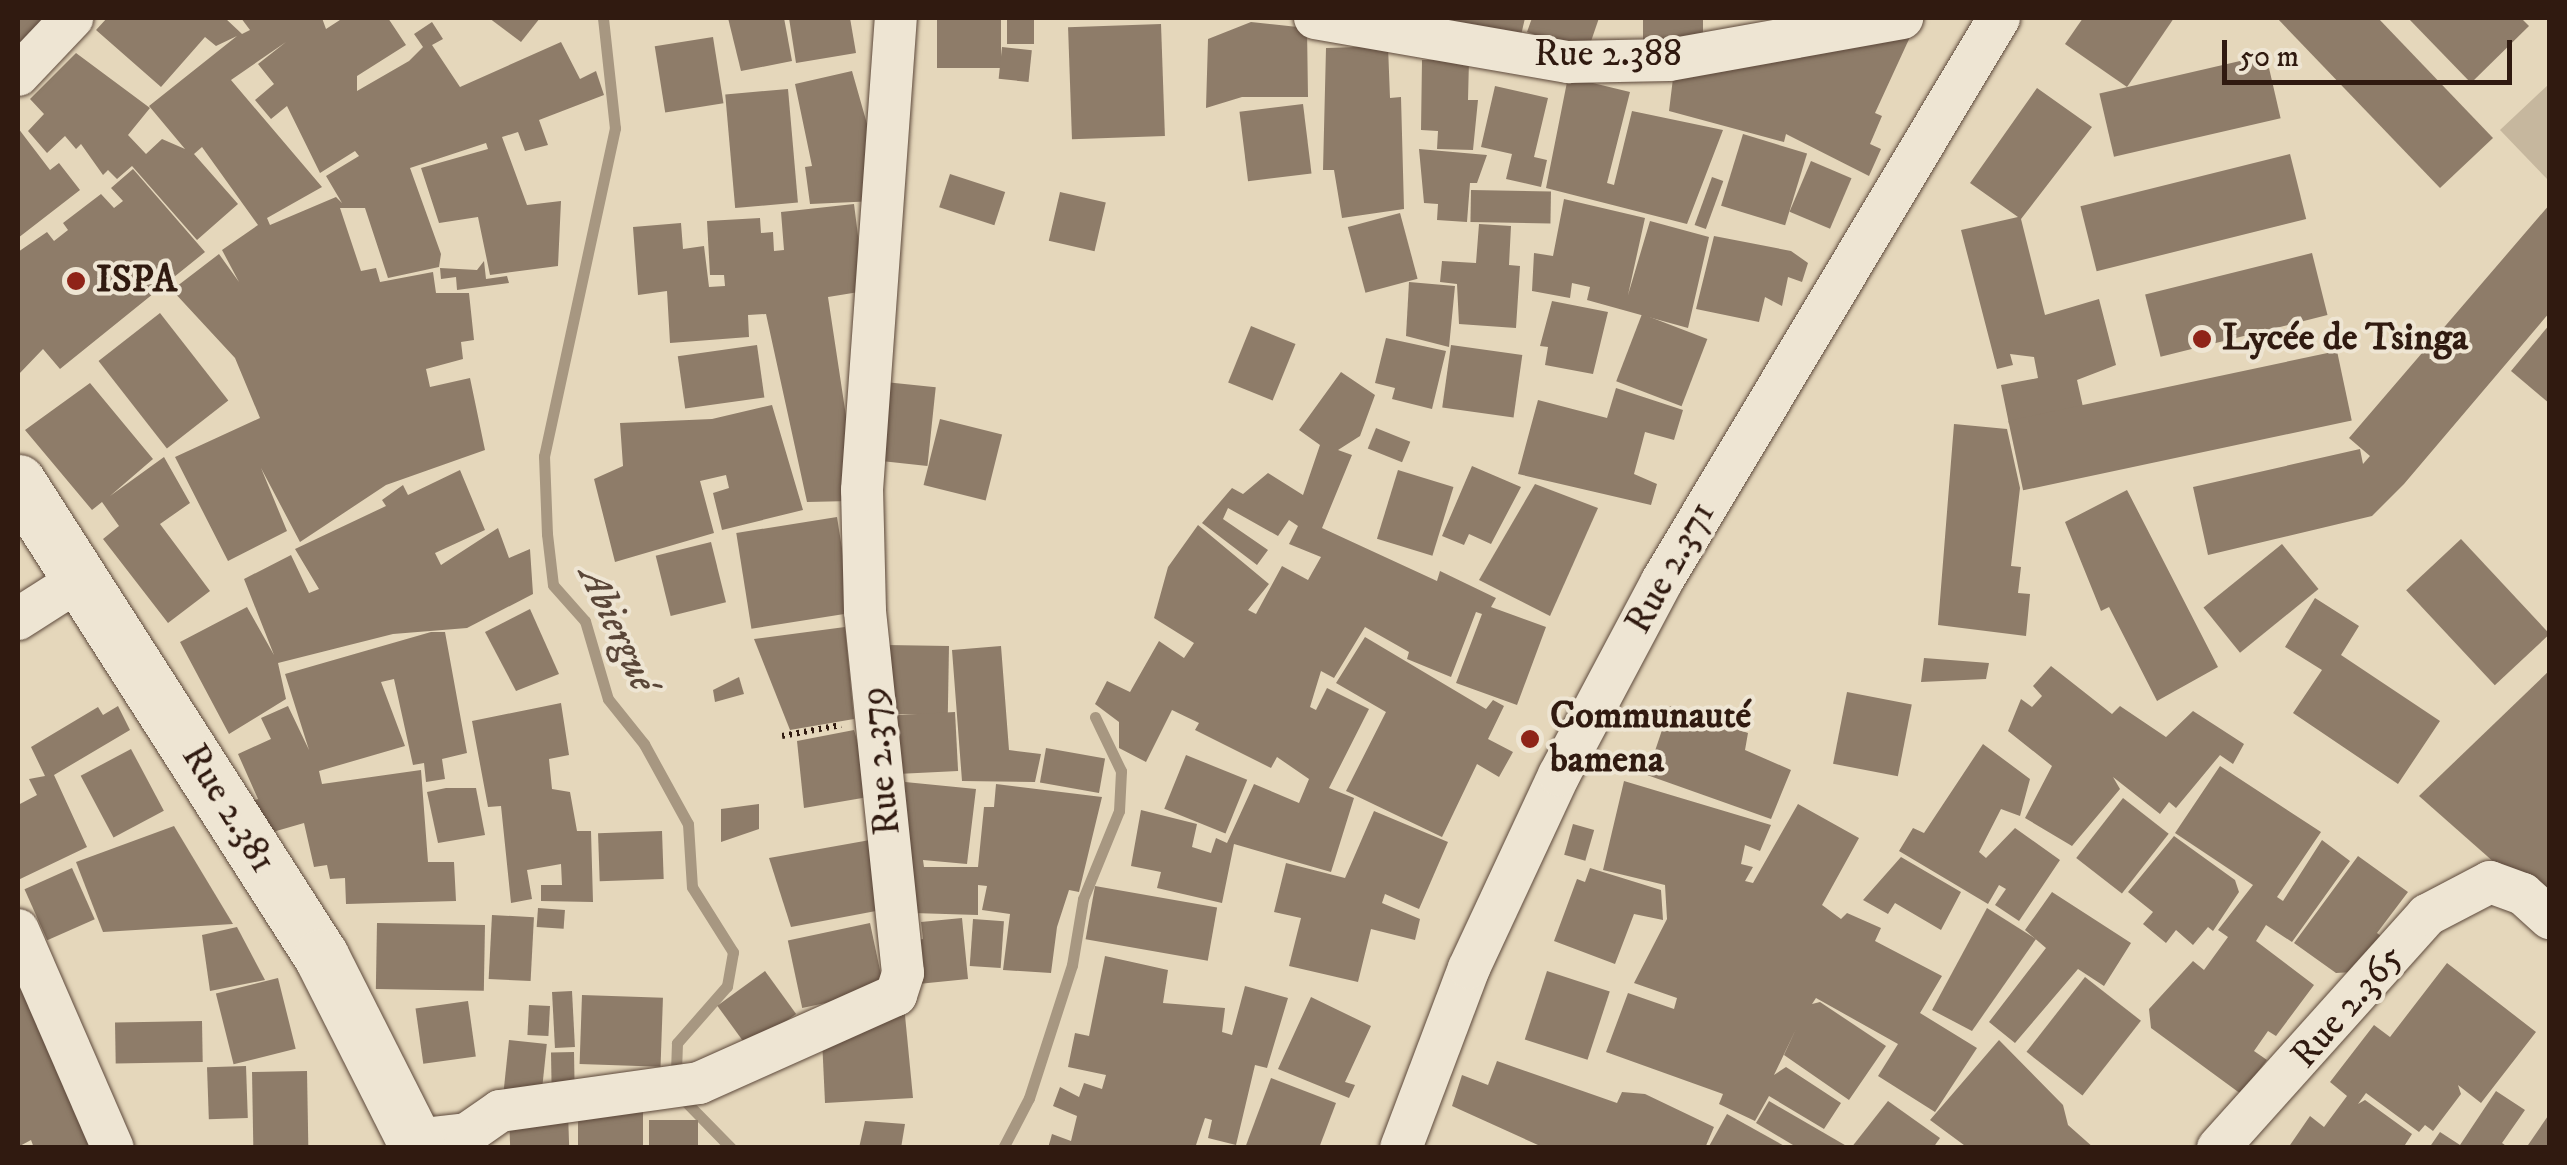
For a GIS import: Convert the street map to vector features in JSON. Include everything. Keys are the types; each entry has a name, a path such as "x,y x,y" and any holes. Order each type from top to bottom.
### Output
{"street":[{"path":"18,75 72,18"},
{"name":"Rue 2.379","path":"416,1144 466,1134 500,1111 698,1083 896,995 903,974 865,610 864,419 896,18"},
{"name":"Rue 2.388","path":"1315,18 1568,62 1668,60 1902,18"},
{"name":"Rue 2.371","path":"1401,1148 1470,968 1568,757 1662,581 1999,18"},
{"name":"Rue 2.381","path":"18,482 321,956 416,1144"},
{"path":"18,619 82,578"},
{"name":"Rue 2.365","path":"2218,1148 2426,915 2490,882 2523,894 2550,918"},
{"path":"18,930 113,1148"}],"path":[{"path":"782,736 876,719"}],"shaded area":[{"path":"2549,84 2549,181 2500,130"}],"building":[{"path":"18,18 68,18 18,63"},
{"path":"107,18 225,18 242,34 250,30 241,18 322,18 326,29 343,18 388,18 406,45 357,76 357,91 409,61 423,47 414,34 432,22 443,39 432,45 460,87 561,42 580,79 596,71 604,95 539,120 548,145 525,151 518,132 502,137 527,205 561,201 558,266 490,275 478,217 439,223 421,168 488,149 486,143 410,168 441,254 439,267 388,278 365,208 340,208 361,271 376,268 380,282 433,272 436,293 469,293 474,340 461,342 463,359 426,369 430,387 470,378 485,450 386,485 300,542 261,468 287,531 228,561 175,457 260,418 235,358 172,290 219,254 239,282 222,250 258,225 202,147 194,154 238,204 197,240 132,166 117,179 108,170 103,175 81,144 76,149 65,136 47,153 28,131 44,114 30,99 76,53 150,108 128,135 146,154 162,139 185,149 149,106 237,36 216,46 205,37 161,87 96,30","holes":["286,42 258,64 274,84 255,100 271,119 287,106 320,173 355,151 359,156 326,176 342,203 336,197 270,225 267,218 322,187 231,80"]},
{"path":"489,18 540,18 521,42"},
{"path":"728,18 784,18 792,61 741,71"},
{"path":"789,18 850,18 856,53 796,63"},
{"path":"937,18 1001,18 1001,68 937,68"},
{"path":"1007,18 1034,18 1034,44 1007,44"},
{"path":"1443,18 1525,18 1519,44 1441,29"},
{"path":"1532,18 1599,18 1587,53 1527,32"},
{"path":"1643,18 1703,18 1703,46 1643,46"},
{"path":"2083,18 2174,18 2127,87 2065,44"},
{"path":"2277,18 2378,18 2493,138 2440,188"},
{"path":"2408,18 2521,18 2529,26 2471,83"},
{"path":"1251,22 1307,28 1308,97 1242,97 1206,108 1208,39"},
{"path":"1161,24 1165,136 1072,139 1068,27"},
{"path":"713,37 723,103 665,112 655,46"},
{"path":"1910,37 1875,113 1882,116 1870,144 1881,149 1869,176 1786,134 1784,142 1669,111 1674,70"},
{"path":"1388,46 1390,98 1401,97 1404,209 1342,218 1334,170 1323,170 1326,48"},
{"path":"1002,47 1032,50 1028,82 999,79"},
{"path":"2266,55 2281,118 2114,157 2099,93"},
{"path":"1422,60 1469,60 1468,100 1478,100 1473,150 1437,149 1438,131 1421,130"},
{"path":"852,71 875,152 876,201 810,204 805,167 812,166 795,84"},
{"path":"1568,77 1630,92 1607,183 1614,185 1632,111 1723,130 1687,224 1546,188"},
{"path":"1495,86 1548,98 1534,157 1547,160 1541,187 1506,179 1512,154 1481,147"},
{"path":"2037,88 2092,127 2021,219 2045,315 2099,299 2116,365 2077,380 2083,407 2009,424 2001,385 2038,378 2034,357 2010,354 2013,365 1997,369 1961,230 2018,217 1970,183"},
{"path":"788,89 798,203 735,208 725,94"},
{"path":"1303,104 1312,173 1248,181 1239,112"},
{"path":"18,128 50,170 59,163 80,190 18,238"},
{"path":"1743,134 1807,154 1785,225 1721,206"},
{"path":"1419,149 1487,155 1477,183 1470,183 1467,222 1437,220 1438,204 1424,203"},
{"path":"2290,154 2306,219 2097,271 2080,206"},
{"path":"1811,161 1852,178 1830,229 1790,212"},
{"path":"133,169 205,252 60,369 43,349 18,375 18,252 47,232 54,241 68,230 63,223 101,194 114,208 123,201 111,188"},
{"path":"950,174 1005,192 994,225 939,207"},
{"path":"1712,177 1723,181 1706,229 1695,225"},
{"path":"1471,190 1551,191 1550,223 1470,222"},
{"path":"1060,192 1106,203 1095,251 1049,241"},
{"path":"1564,199 1645,218 1628,295 1650,221 1709,237 1688,328 1587,300 1590,287 1572,283 1570,298 1532,291 1534,253 1553,256"},
{"path":"854,204 865,291 828,297 854,469 850,501 807,502 766,314 748,315 749,337 670,343 667,291 638,295 633,227 681,223 683,249 704,246 709,287 725,286 724,275 710,275 707,221 760,218 761,233 773,232 774,251 784,250 781,212"},
{"path":"2550,204 2550,312 2404,484 2372,516 2208,555 2193,487 2360,449 2363,464 2370,456 2349,438"},
{"path":"1400,213 1418,279 1365,293 1348,227"},
{"path":"1479,224 1511,226 1509,265 1520,266 1516,328 1459,324 1457,284 1440,282 1442,261 1476,263"},
{"path":"1714,236 1791,251 1808,263 1802,282 1788,277 1782,306 1765,297 1759,322 1696,309"},
{"path":"2312,253 2327,315 2161,357 2145,295"},
{"path":"484,261 486,279 507,276 509,283 457,290 456,277 441,279 440,268 477,270"},
{"path":"1409,282 1455,286 1449,347 1406,336"},
{"path":"1552,301 1608,312 1593,374 1545,365 1548,347 1540,346"},
{"path":"160,313 228,400 167,448 99,361"},
{"path":"1642,314 1707,339 1682,406 1616,381"},
{"path":"2550,324 2550,404 2511,371"},
{"path":"1251,326 1296,344 1273,401 1228,383"},
{"path":"1386,338 1446,351 1432,409 1392,399 1395,388 1375,383"},
{"path":"757,345 764,397 685,409 678,356"},
{"path":"1451,345 1522,355 1514,417 1442,407"},
{"path":"2337,351 2352,420 2023,490 2008,421"},
{"path":"1341,372 1375,395 1360,436 1338,450 1352,455 1322,528 1437,581 1440,571 1496,598 1491,607 1546,627 1517,705 1456,683 1482,614 1476,612 1451,677 1407,659 1409,652 1365,627 1334,678 1321,671 1310,707 1316,710 1327,688 1369,709 1329,788 1354,798 1331,872 1234,844 1222,903 1157,888 1161,872 1131,866 1141,810 1197,824 1192,847 1211,853 1216,838 1227,843 1254,784 1299,803 1309,779 1277,757 1271,768 1195,730 1199,723 1172,710 1146,762 1119,748 1119,722 1095,704 1107,681 1130,692 1159,641 1184,658 1194,643 1154,618 1168,567 1198,525 1269,584 1248,610 1256,614 1282,566 1308,580 1321,557 1289,544 1298,526 1289,520 1278,536 1228,508 1223,519 1268,550 1257,565 1202,523 1232,488 1243,494 1268,473 1303,495 1320,445 1299,430"},
{"path":"885,382 936,387 927,466 877,461"},
{"path":"90,383 153,459 110,496 164,457 190,503 160,524 210,591 168,623 103,539 119,526 102,502 92,510 25,430"},
{"path":"1616,388 1683,410 1674,440 1645,432 1634,474 1657,484 1651,505 1518,474 1538,400 1607,418"},
{"path":"772,405 803,510 722,530 713,493 729,488 726,475 700,481 714,533 615,562 594,479 623,466 620,423 712,419"},
{"path":"940,419 1002,434 986,500 924,485"},
{"path":"1954,424 2007,429 2020,488 2011,566 2021,567 2018,593 2030,594 2026,636 1938,625"},
{"path":"1376,428 1410,442 1402,462 1368,448"},
{"path":"1472,466 1521,487 1491,544 1469,534 1464,545 1442,536"},
{"path":"460,470 485,530 435,553 441,565 498,528 509,558 530,549 533,594 467,628 393,634 278,663 286,699 229,734 180,642 247,607 274,655 244,579 291,555 309,593 319,589 295,549 386,506 382,500 403,485 408,495"},
{"path":"1398,470 1453,487 1432,556 1377,539"},
{"path":"1535,484 1598,508 1550,616 1479,580"},
{"path":"2127,490 2218,667 2157,701 2109,607 2101,611 2065,522"},
{"path":"837,517 852,613 751,629 736,533"},
{"path":"2461,539 2550,634 2495,685 2406,590"},
{"path":"711,542 726,602 671,616 656,556"},
{"path":"2282,544 2319,589 2240,653 2204,608"},
{"path":"2315,598 2359,626 2341,655 2440,721 2398,784 2293,713 2322,670 2285,647"},
{"path":"530,609 559,674 516,691 485,632"},
{"path":"845,627 854,719 790,730 754,639"},
{"path":"431,632 445,632 467,753 442,759 445,779 426,782 424,763 413,765 394,679 381,682 405,746 319,771 322,784 421,770 428,862 454,862 456,901 346,904 345,878 330,879 327,865 314,867 304,823 259,836 247,803 258,799 238,754 271,739 261,718 288,706 309,750 285,674"},
{"path":"1365,637 1486,709 1493,700 1504,706 1488,739 1513,752 1499,777 1477,764 1442,837 1346,791 1386,712 1336,683"},
{"path":"887,645 949,646 948,715 886,714"},
{"path":"1001,646 1009,750 1041,754 1035,782 962,781 952,650"},
{"path":"1924,658 1989,663 1986,679 1921,682"},
{"path":"2051,666 2112,714 2120,706 2166,737 2193,711 2244,744 2233,764 2220,755 2176,808 2169,802 2160,814 2113,777 2120,789 2072,846 2025,818 2052,766 2008,731 2021,699 2032,707 2042,696 2033,686"},
{"path":"2550,670 2550,892 2538,901 2419,796"},
{"path":"739,677 744,694 715,702 713,690"},
{"path":"1847,692 1912,705 1898,776 1833,764"},
{"path":"561,703 569,755 549,759 552,789 570,792 577,831 591,831 593,902 541,901 541,885 562,885 561,864 527,870 532,899 511,903 501,806 488,807 472,721"},
{"path":"118,706 130,730 54,775 87,847 18,880 18,805 37,795 29,779 45,776 31,747 98,707 103,715"},
{"path":"1670,706 1748,733 1745,750 1791,770 1771,819 1647,775"},
{"path":"955,712 958,771 897,774 894,715"},
{"path":"854,730 874,796 804,808 797,741"},
{"path":"1983,744 2030,779 2020,816 2001,809 1979,852 1986,858 2015,828 2060,860 2019,921 1995,905 2006,889 1999,885 1988,904 1899,851 1913,828 1924,833"},
{"path":"1046,748 1105,758 1099,793 1040,782"},
{"path":"131,749 164,811 114,838 81,776"},
{"path":"1186,755 1247,780 1225,834 1164,809"},
{"path":"2220,766 2321,832 2277,897 2283,901 2322,840 2350,861 2292,942 2266,925 2256,941 2314,985 2276,1036 2268,1031 2254,1051 2267,1060 2241,1094 2151,1028 2149,1009 2193,961 2204,970 2228,937 2218,930 2253,885 2175,833"},
{"path":"1624,781 1771,825 1760,851 1745,845 1741,864 1753,867 1745,881 1753,883 1798,804 1859,838 1822,905 1841,919 1847,913 1881,928 1875,941 1942,976 1920,1013 1977,1048 1935,1112 1878,1076 1898,1044 1816,998 1812,1004 1820,1002 1886,1046 1849,1100 1784,1055 1796,1029 1774,1075 1786,1067 1841,1103 1824,1129 1769,1096 1755,1121 1719,1104 1723,1094 1606,1052 1628,993 1674,1009 1677,998 1634,983 1667,919 1665,885 1603,870"},
{"path":"905,782 976,789 967,864 923,860 924,867 978,867 984,807 994,807 996,784 1102,797 1079,892 1069,890 1057,927 1051,973 1003,970 1010,914 982,910 987,886 978,885 978,915 913,913 897,856"},
{"path":"476,788 485,835 438,843 427,792"},
{"path":"2123,798 2169,834 2122,894 2076,858"},
{"path":"759,804 759,829 721,842 721,809"},
{"path":"1374,811 1448,842 1419,909 1385,894 1382,903 1420,919 1415,940 1371,929 1358,982 1289,966 1301,918 1274,912 1286,863 1345,878"},
{"path":"1573,824 1594,830 1585,861 1564,855"},
{"path":"174,826 233,924 103,932 76,862"},
{"path":"662,831 664,879 600,881 598,833"},
{"path":"2174,836 2235,880 2239,892 2213,931 2208,927 2193,945 2176,930 2166,943 2143,924 2153,912 2128,892"},
{"path":"870,840 876,911 791,927 769,858"},
{"path":"2358,856 2408,892 2377,933 2385,939 2354,972 2336,973 2294,943"},
{"path":"1901,857 1961,892 1941,930 1895,903 1888,914 1863,900"},
{"path":"72,868 95,919 47,940 24,889"},
{"path":"1590,868 1661,890 1663,920 1634,914 1615,964 1554,941 1577,879 1585,882"},
{"path":"1095,886 1217,908 1208,961 1086,939"},
{"path":"2052,892 2131,943 2104,986 2078,969 2015,1043 1989,1022 2046,948 2025,930"},
{"path":"538,908 565,910 564,929 537,927"},
{"path":"1987,908 2036,939 1972,1031 1932,1010"},
{"path":"492,915 534,917 531,981 489,979"},
{"path":"962,918 968,979 918,984 913,941 923,939 921,922"},
{"path":"973,919 1004,921 1001,968 970,966"},
{"path":"377,923 485,925 484,991 376,989"},
{"path":"870,923 884,990 802,1008 788,940"},
{"path":"237,927 265,980 210,991 202,935"},
{"path":"18,945 100,1148 34,1148 31,1140 18,1147"},
{"path":"1105,956 1168,970 1163,1003 1225,1008 1222,1032 1232,1035 1245,986 1288,998 1267,1068 1255,1065 1236,1145 1208,1138 1212,1120 1205,1118 1195,1148 1048,1148 1052,1134 1071,1141 1077,1116 1053,1106 1060,1087 1079,1097 1084,1083 1102,1089 1106,1075 1068,1067 1075,1033 1089,1036"},
{"path":"2447,963 2536,1032 2481,1103 2458,1085 2461,1094 2433,1131 2425,1125 2419,1132 2366,1093 2358,1104 2365,1100 2412,1134 2403,1148 2288,1148 2310,1116 2324,1127 2347,1096 2330,1082 2374,1025 2390,1037"},
{"path":"765,971 796,1014 748,1049 717,1006"},
{"path":"1547,971 1610,991 1588,1060 1525,1039"},
{"path":"2085,977 2141,1021 2082,1096 2027,1052"},
{"path":"278,978 296,1049 234,1064 216,993"},
{"path":"572,991 575,1047 555,1048 552,992"},
{"path":"582,995 663,998 661,1067 580,1064"},
{"path":"1311,997 1371,1026 1345,1082 1355,1085 1349,1098 1278,1069"},
{"path":"468,1001 476,1056 423,1064 416,1008"},
{"path":"529,1005 550,1006 548,1036 527,1035"},
{"path":"904,1005 913,1098 825,1103 822,1039"},
{"path":"202,1021 203,1062 116,1064 115,1023"},
{"path":"509,1040 547,1044 541,1104 503,1100"},
{"path":"1999,1040 2063,1105 2068,1125 2094,1148 1968,1148 1930,1120"},
{"path":"551,1052 574,1052 575,1096 552,1096"},
{"path":"1497,1061 1617,1103 1622,1092 1645,1094 1714,1127 1705,1148 1538,1145 1452,1106 1462,1075 1488,1085"},
{"path":"246,1066 248,1118 209,1119 207,1067"},
{"path":"307,1071 308,1148 253,1148 252,1072"},
{"path":"1271,1078 1336,1103 1319,1148 1245,1148"},
{"path":"2496,1091 2525,1110 2502,1143 2509,1148 2429,1148 2440,1132 2460,1145"},
{"path":"1769,1101 1850,1148 1798,1148 1756,1123"},
{"path":"1888,1101 1940,1138 1933,1148 1851,1148"},
{"path":"578,1109 643,1109 643,1148 578,1148"},
{"path":"568,1113 569,1148 510,1148 509,1115"},
{"path":"2550,1113 2550,1148 2526,1148"},
{"path":"1727,1114 1788,1148 1708,1148"},
{"path":"649,1120 698,1120 698,1148 649,1148"},
{"path":"865,1121 905,1124 901,1148 859,1148"}],"waterway":[{"name":"Abiergué","path":"603,18 615,128 544,456 547,534 553,585 585,621 608,699 644,744 688,824 692,887 733,952 727,986 677,1043 676,1079"},
{"path":"1003,1148 1029,1098 1072,965 1083,899 1119,811 1121,771 1095,717"},
{"name":"Abiergué","path":"684,1100 731,1148"}],"place":[{"name":"ISPA","path":"76,281"},
{"name":"Lycée de Tsinga","path":"2202,339"},
{"name":"Communauté bamena","path":"1530,739"}]}
